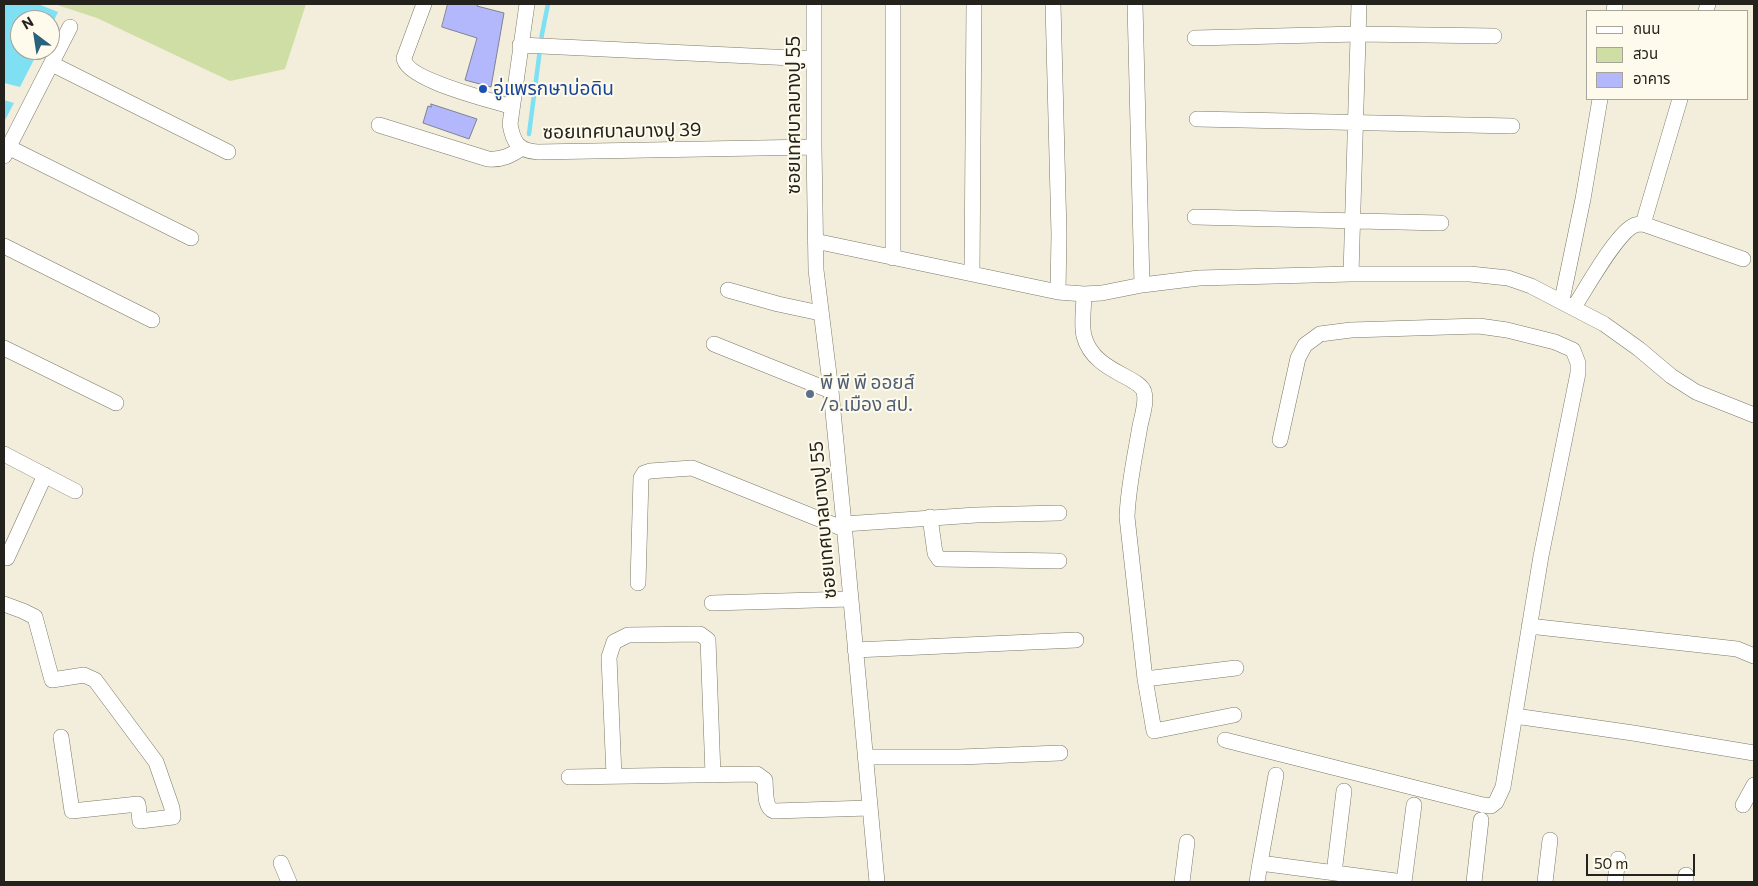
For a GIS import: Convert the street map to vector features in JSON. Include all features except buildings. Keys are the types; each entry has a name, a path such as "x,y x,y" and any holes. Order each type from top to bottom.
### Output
{"street":[{"path":"424,4 404,58 407,66 416,74 433,82 512,106"},
{"name":"ซอยเทศบาลบางปู 39","path":"527,4 534,46 512,106 510,124 516,144 529,152 814,147"},
{"name":"ซอยเทศบาลบางปู 55","path":"814,4 816,270 831,391 877,882"},
{"path":"893,4 893,258"},
{"path":"972,274 974,4"},
{"path":"1053,4 1059,234 1058,292"},
{"path":"1135,4 1142,285"},
{"path":"1351,274 1359,4"},
{"path":"70,28 6,152 191,238"},
{"path":"1195,38 1359,34 1494,36"},
{"path":"534,46 814,59"},
{"path":"52,64 228,152"},
{"path":"1568,304 1600,100"},
{"path":"1643,224 1680,100"},
{"path":"1197,119 1512,126"},
{"path":"380,125 488,160 507,158 522,148"},
{"path":"1195,217 1441,223"},
{"path":"1568,304 1615,244 1635,226 1643,224 1743,259"},
{"path":"815,241 1058,292 1084,294 1199,278 1351,274 1470,274 1508,278 1532,286 1604,324 1639,349 1671,376 1696,392 1754,415"},
{"path":"4,246 152,320"},
{"path":"728,290 820,313"},
{"path":"1084,294 1084,335 1094,356 1108,368 1141,386 1144,392 1127,517 1145,679 1154,731 1234,716"},
{"path":"1225,740 1491,806 1496,802 1503,787 1529,626 1578,373 1578,363 1573,350 1555,342 1507,330 1479,326 1351,330 1320,334 1305,345 1298,358 1280,440"},
{"path":"714,344 831,391"},
{"path":"4,348 116,403"},
{"path":"4,454 75,491"},
{"path":"638,583 641,478 644,473 650,471 692,468 844,526 930,517 1059,513"},
{"path":"7,558 45,476"},
{"path":"930,517 935,552 939,559 1059,560"},
{"path":"712,603 850,599"},
{"path":"4,604 35,617 52,680 84,674 95,680 156,762 172,808 173,818 140,821 138,804 72,811 61,737"},
{"path":"1529,626 1737,649 1754,656"},
{"path":"614,776 609,657 614,642 620,638 637,635 700,634 708,640 713,775"},
{"path":"855,650 1076,640"},
{"path":"1145,679 1236,668"},
{"path":"1515,716 1754,753"},
{"path":"865,757 960,757 1060,753"},
{"path":"569,777 757,774 765,780 770,810 869,808"},
{"path":"1257,882 1276,775"},
{"path":"1744,805 1754,785"},
{"path":"1334,873 1344,792"},
{"path":"1260,863 1404,882 1414,805"},
{"path":"1474,882 1481,820"},
{"path":"1545,882 1550,840"},
{"path":"1182,882 1186,842"},
{"path":"1615,882 1618,858"},
{"path":"281,863 289,882"}],"green space":[{"path":"54,4 306,4 285,69 230,81 97,18"}],"water":[{"path":"4,4 38,4 53,10 10,10 10,60 34,60 20,87 4,83"},
{"path":"4,100 14,103 4,122"}],"waterway":[{"path":"529,134 542,34 548,4"}],"place":[{"name":"อู่แพรกษาบ่อดิน","path":"483,89"},
{"name":"พี พี พี ออยส์ /อ.เมือง สป.","path":"810,394"}]}
